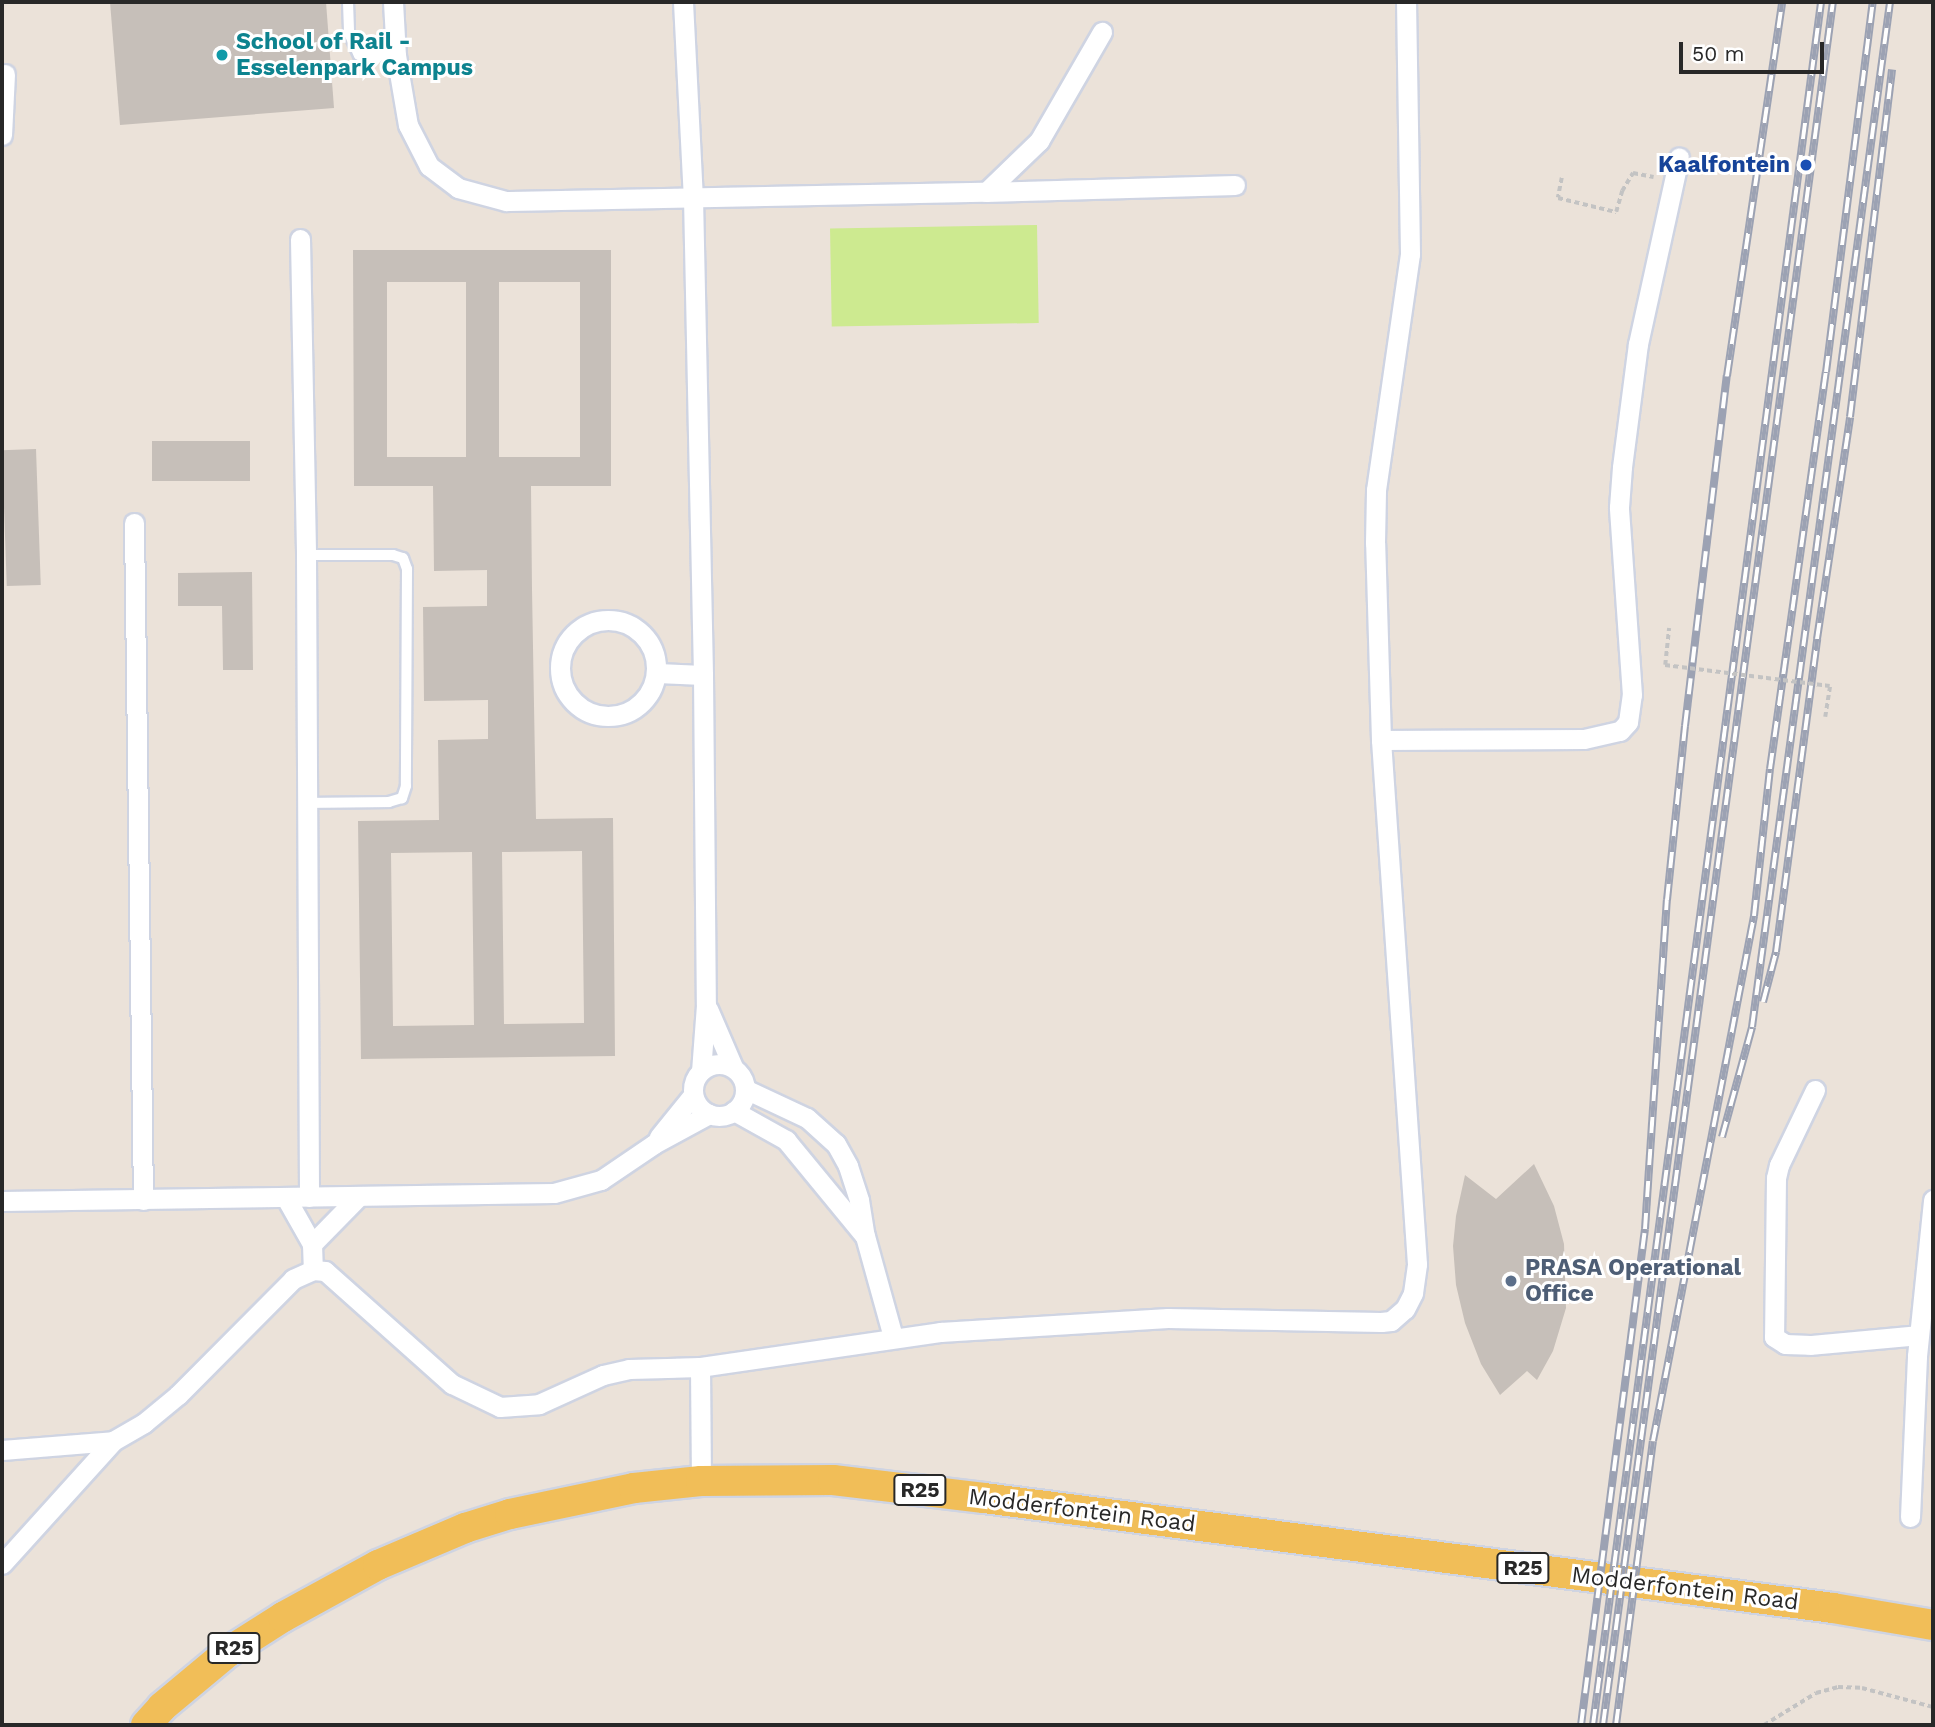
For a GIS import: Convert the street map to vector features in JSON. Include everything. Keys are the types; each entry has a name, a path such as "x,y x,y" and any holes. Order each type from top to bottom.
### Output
{"main road":[{"name":"Modderfontein Road","path":"146,1725 170,1700 228,1652 334,1588 419,1547 510,1514 634,1488 701,1481 833,1480 957,1494 1925,1621"}],"street":[{"path":"393,2 396,55 408,125 429,166 458,188 506,201 1235,185"},
{"path":"683,2 693,198 703,675 706,1004 701,1071"},
{"path":"2,1564 113,1441 144,1423 178,1395 293,1279 313,1270 325,1271 452,1384 500,1407 538,1404 616,1371 700,1367 893,1337 1031,1324 1168,1318 1381,1322 1391,1321 1405,1309 1413,1293 1416,1264 1381,740 1376,490 1410,254 1406,2"},
{"path":"986,192 1039,141 1102,32"},
{"path":"2,135 5,74"},
{"path":"1381,740 1584,739 1606,737 1620,731 1628,722 1632,695 1619,507 1622,467 1638,344 1679,156"},
{"path":"300,239 306,555 309,1197"},
{"path":"134,523 143,1200"},
{"path":"603,621 620,622 635,628 648,640 655,655 657,673 652,689 642,703 628,712 604,716 580,708 568,695 560,664 573,635 587,625 603,621"},
{"path":"657,673 703,675"},
{"path":"2,1201 357,1198 554,1193 601,1180 654,1144 709,1114 726,1115 734,1111 744,1098 744,1081 733,1068 706,1004"},
{"path":"654,1144 693,1095 695,1078 701,1071 716,1063 733,1068"},
{"path":"745,1089 807,1118 832,1141 848,1166 893,1337"},
{"path":"1815,1090 1779,1164 1776,1178 1774,1337 1785,1343 1810,1345 1919,1335"},
{"path":"693,1095 702,1109 709,1114"},
{"path":"734,1111 786,1140 865,1236"},
{"path":"806,1162 832,1141"},
{"path":"286,1198 312,1244 313,1270"},
{"path":"312,1244 357,1198"},
{"path":"1910,1517 1919,1335 1933,1200"},
{"path":"700,1367 701,1481"},
{"path":"2,1450 113,1441"}],"lane":[{"path":"348,2 349,33 359,55 396,55"},
{"path":"306,555 393,555 403,558 407,569 406,786 402,798 389,802 307,803"}],"path":[{"path":"1562,178 1558,198 1616,212 1622,191 1633,173 1675,180"},
{"path":"1670,628 1665,665 1830,687 1825,717"},
{"path":"1765,1725 1816,1693 1838,1687 1862,1688 1933,1707"}],"green space":[{"path":"1037,225 1039,323 832,327 830,229"}],"building":[{"name":"School of Rail - Esselenpark Campus","path":"110,2 326,2 334,108 120,125"},
{"path":"353,250 611,250 611,486 531,486 536,819 613,818 615,1056 361,1059 358,821 439,820 438,740 488,739 488,700 424,701 423,607 487,606 487,570 434,571 433,486 354,486","holes":["387,282 466,282 466,457 387,457","499,282 580,282 580,457 499,457","582,851 584,1023 504,1024 502,852","472,852 474,1025 393,1026 391,853"]},
{"path":"152,441 250,441 250,481 152,481"},
{"path":"36,449 41,585 7,586 2,450"},
{"path":"252,572 253,670 223,670 222,606 178,606 178,573"},
{"name":"PRASA Operational Office","path":"1534,1164 1554,1206 1564,1244 1566,1308 1553,1351 1537,1380 1527,1371 1500,1395 1481,1364 1465,1323 1456,1285 1453,1246 1456,1216 1465,1175 1496,1199"}],"railway":[{"path":"1581,1725 1645,1229 1667,900 1685,726 1727,376 1782,2"},
{"path":"1593,1725 1821,2"},
{"path":"1603,1725 1833,2"},
{"path":"1616,1725 1653,1441 1754,916 1770,769 1826,372 1873,2"},
{"path":"1722,1137 1752,1027 1890,2"},
{"path":"1763,1002 1776,952 1817,639 1850,417 1892,70"}],"place":[{"name":"School of Rail - Esselenpark Campus","path":"222,55"},
{"name":"Kaalfontein","path":"1806,165"},
{"name":"PRASA Operational Office","path":"1511,1281"}]}
